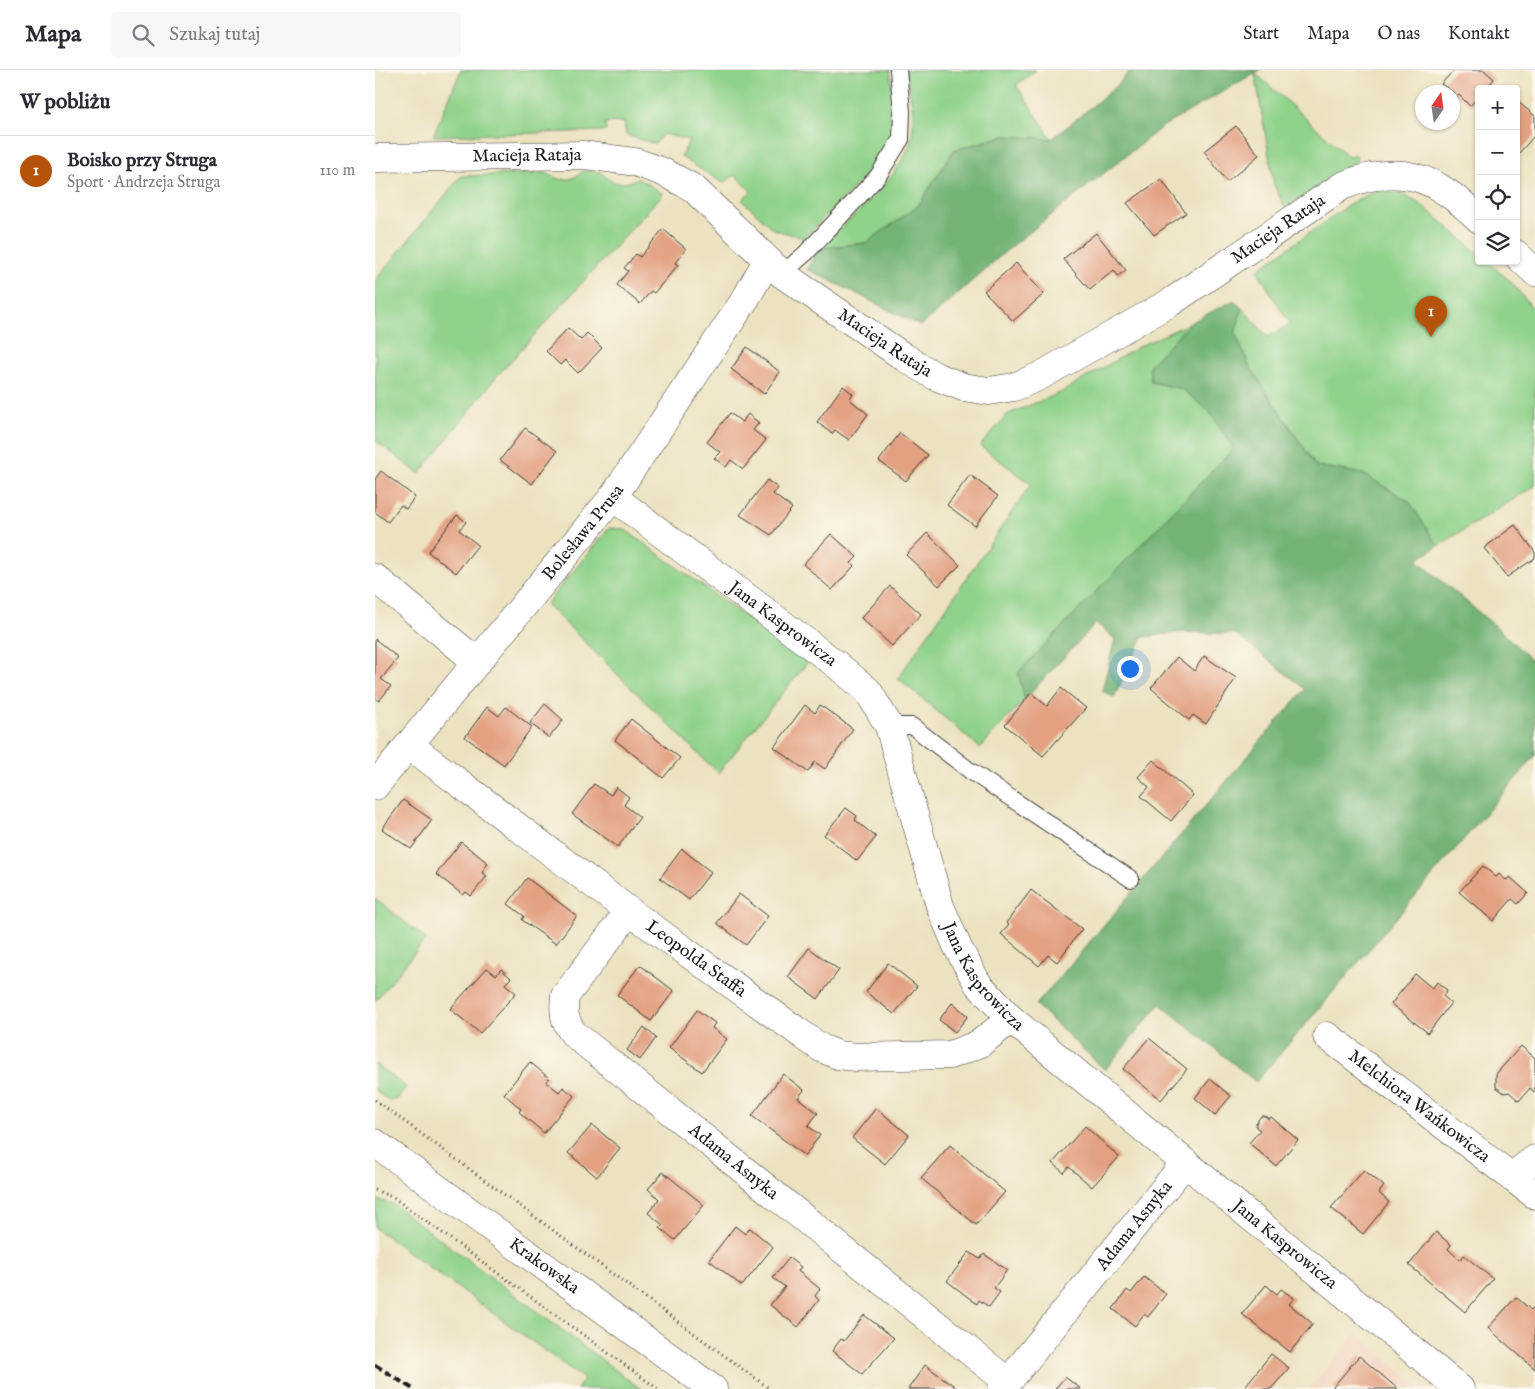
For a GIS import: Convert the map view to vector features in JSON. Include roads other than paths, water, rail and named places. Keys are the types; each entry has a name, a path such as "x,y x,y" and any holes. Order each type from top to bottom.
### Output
{"street":[{"name":"Macieja Rataja","path":"375,158 584,155 635,162 663,172 693,188 775,268 935,376 963,387 989,390 1013,387 1040,376 1171,302 1341,186 1366,176 1409,174 1438,187 1475,216"},
{"path":"1520,258 1535,272"},
{"name":"Bolesława Prusa","path":"375,786 613,497 746,298 775,268"},
{"name":"Jana Kasprowicza","path":"613,497 837,665 867,691 889,726 940,906 958,948 978,984 1011,1019 1460,1389"},
{"path":"375,578 476,661"},
{"name":"Leopolda Staffa","path":"409,745 629,911 804,1039 838,1055 856,1057 956,1054 979,1044 1011,1019"},
{"name":"Adama Asnyka","path":"629,911 565,996 563,1012 570,1029 1005,1385 1185,1163"},
{"name":"Melchiora Wańkowicza","path":"1327,1036 1535,1195"},
{"name":"Krakowska","path":"375,1144 713,1389"},
{"path":"1511,1177 1535,1159"}],"lane":[{"path":"775,268 806,253 878,176 901,139 902,112 898,70"},
{"path":"889,726 912,726 969,770 1131,880"}],"railway":[{"path":"375,1365 413,1389"}],"place":[{"name":"Boisko przy Struga","path":"1431,337"}]}
